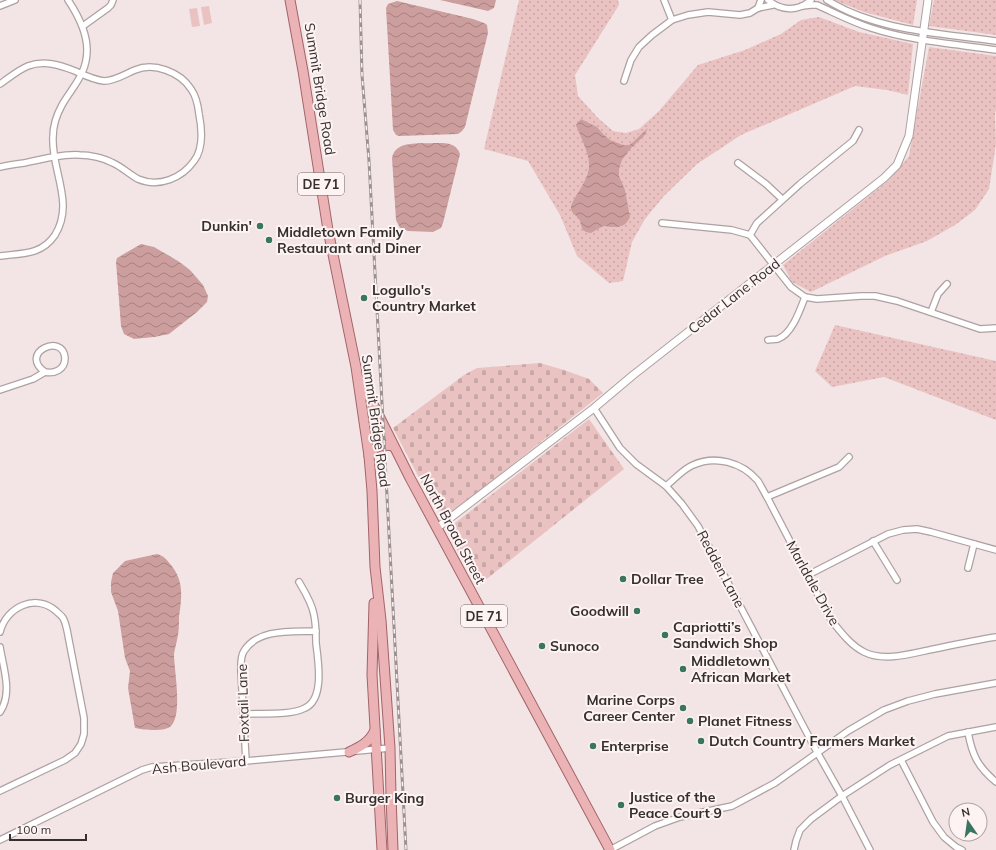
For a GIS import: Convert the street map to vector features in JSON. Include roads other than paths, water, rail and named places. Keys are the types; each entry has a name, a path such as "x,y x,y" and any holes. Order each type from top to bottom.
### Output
{"main road":[{"name":"Summit Bridge Road","path":"290,0 303,71 328,230 356,367 369,456 390,748 394,850"},
{"name":"North Broad Street","path":"356,367 392,443 610,850"},
{"path":"367,444 378,441 392,443"},
{"path":"369,456 372,450 378,446 392,443"},
{"path":"376,567 372,675 382,850"},
{"path":"349,752 372,739 376,730"}],"street":[{"path":"0,6 15,0"},
{"path":"0,256 24,254 36,250 46,244 54,236 62,219 63,200 53,145 53,135 62,106 82,74 86,64 87,51 82,26 76,12 68,0"},
{"path":"82,26 111,6 113,0"},
{"path":"664,0 672,20"},
{"path":"758,8 761,0"},
{"path":"768,0 773,4 786,9 811,4 817,5 871,28 922,39 996,50"},
{"path":"802,6 811,0"},
{"path":"827,0 838,7 885,24 996,41"},
{"name":"Cedar Lane Road","path":"437,528 594,408 632,376 884,178 897,165 909,136 928,0"},
{"path":"624,81 631,60 639,47 672,20 688,15 708,12 740,15 750,13 758,8 773,4"},
{"path":"0,84 24,69 36,64 55,64 104,81 117,79 135,70 150,67 162,69 177,76 191,88 197,101 202,133 201,147 195,160 185,171 175,178 162,182 139,179 112,162 81,154 0,167"},
{"path":"750,236 757,223 782,199 853,141 859,130"},
{"path":"738,163 766,184 782,199"},
{"path":"662,223 732,230 750,236 791,287 805,298 817,299 875,296 897,301 980,329 996,328"},
{"path":"932,312 938,294 946,284"},
{"path":"768,340 779,339 788,332 795,322 805,298"},
{"path":"0,390 33,379 45,372 51,373 61,369 65,358 62,351 55,346 43,348 38,353 38,365 45,372"},
{"name":"Redden Lane","path":"594,408 620,448 636,464 666,486 682,504 698,526 870,850"},
{"path":"767,497 839,467 849,457"},
{"name":"Marldale Drive","path":"666,486 682,472 693,465 707,460 724,460 737,465 749,473 757,481 767,497 831,620 842,634 864,652 879,656 897,656 996,637"},
{"path":"808,574 888,534 903,530 916,529 931,532 996,550"},
{"path":"873,541 897,580"},
{"path":"968,568 974,544"},
{"path":"244,714 292,712 305,708 312,703 317,692 319,677 314,615 310,601 299,582"},
{"path":"0,632 2,625 9,615 18,607 30,603 42,604 53,608 63,618 67,630 84,718 84,734 82,744 75,753 65,760 0,791"},
{"name":"Foxtail Lane","path":"246,761 240,672 241,658 244,652 250,644 264,636 316,631"},
{"path":"0,647 7,687 6,698 0,712"},
{"path":"610,850 655,826 680,817 732,806 775,783 860,723 896,705 935,694 996,683"},
{"path":"794,850 800,830 811,819 842,796 890,765 948,736 996,727"},
{"path":"968,732 970,747 982,770 996,782"},
{"name":"Ash Boulevard","path":"0,840 142,770 152,767 246,761 390,748"},
{"path":"901,760 937,827 944,837 962,850"}],"water":[{"path":"440,0 496,0 494,8 488,11"},
{"path":"397,1 473,19 487,25 488,33 465,127 458,134 399,136 396,135 393,130 386,8 388,4"},
{"path":"581,119 597,127 610,140 623,145 629,145 632,143 648,128 644,136 631,148 622,160 619,169 619,176 625,190 630,217 622,226 603,226 591,233 586,232 583,230 579,219 571,209 571,205 586,178 589,166 586,151 576,125"},
{"path":"415,143 446,143 453,145 460,154 443,223 441,228 433,232 408,231 400,228 396,220 392,158 394,152 403,146"},
{"path":"141,244 154,247 190,270 203,285 208,296 207,302 197,312 169,334 134,339 124,334 121,326 116,262 117,258"},
{"path":"157,554 165,558 178,577 181,590 181,603 174,654 177,712 175,720 171,726 164,729 154,730 135,728 128,688 130,671 125,658 118,611 111,592 111,582 113,573 125,561"}],"railway":[{"path":"360,0 362,75 369,161 406,850"}],"place":[{"name":"Dunkin'","path":"260,226"},
{"name":"Middletown Family Restaurant and Diner","path":"269,240"},
{"name":"Logullo's Country Market","path":"364,298"},
{"name":"Dollar Tree","path":"623,579"},
{"name":"Goodwill","path":"637,611"},
{"name":"Capriotti’s Sandwich Shop","path":"665,635"},
{"name":"Sunoco","path":"542,646"},
{"name":"Middletown African Market","path":"683,669"},
{"name":"Marine Corps Career Center","path":"683,708"},
{"name":"Planet Fitness","path":"690,721"},
{"name":"Dutch Country Farmers Market","path":"701,741"},
{"name":"Enterprise","path":"593,746"},
{"name":"Burger King","path":"337,798"},
{"name":"Justice of the Peace Court 9","path":"621,805"}]}
